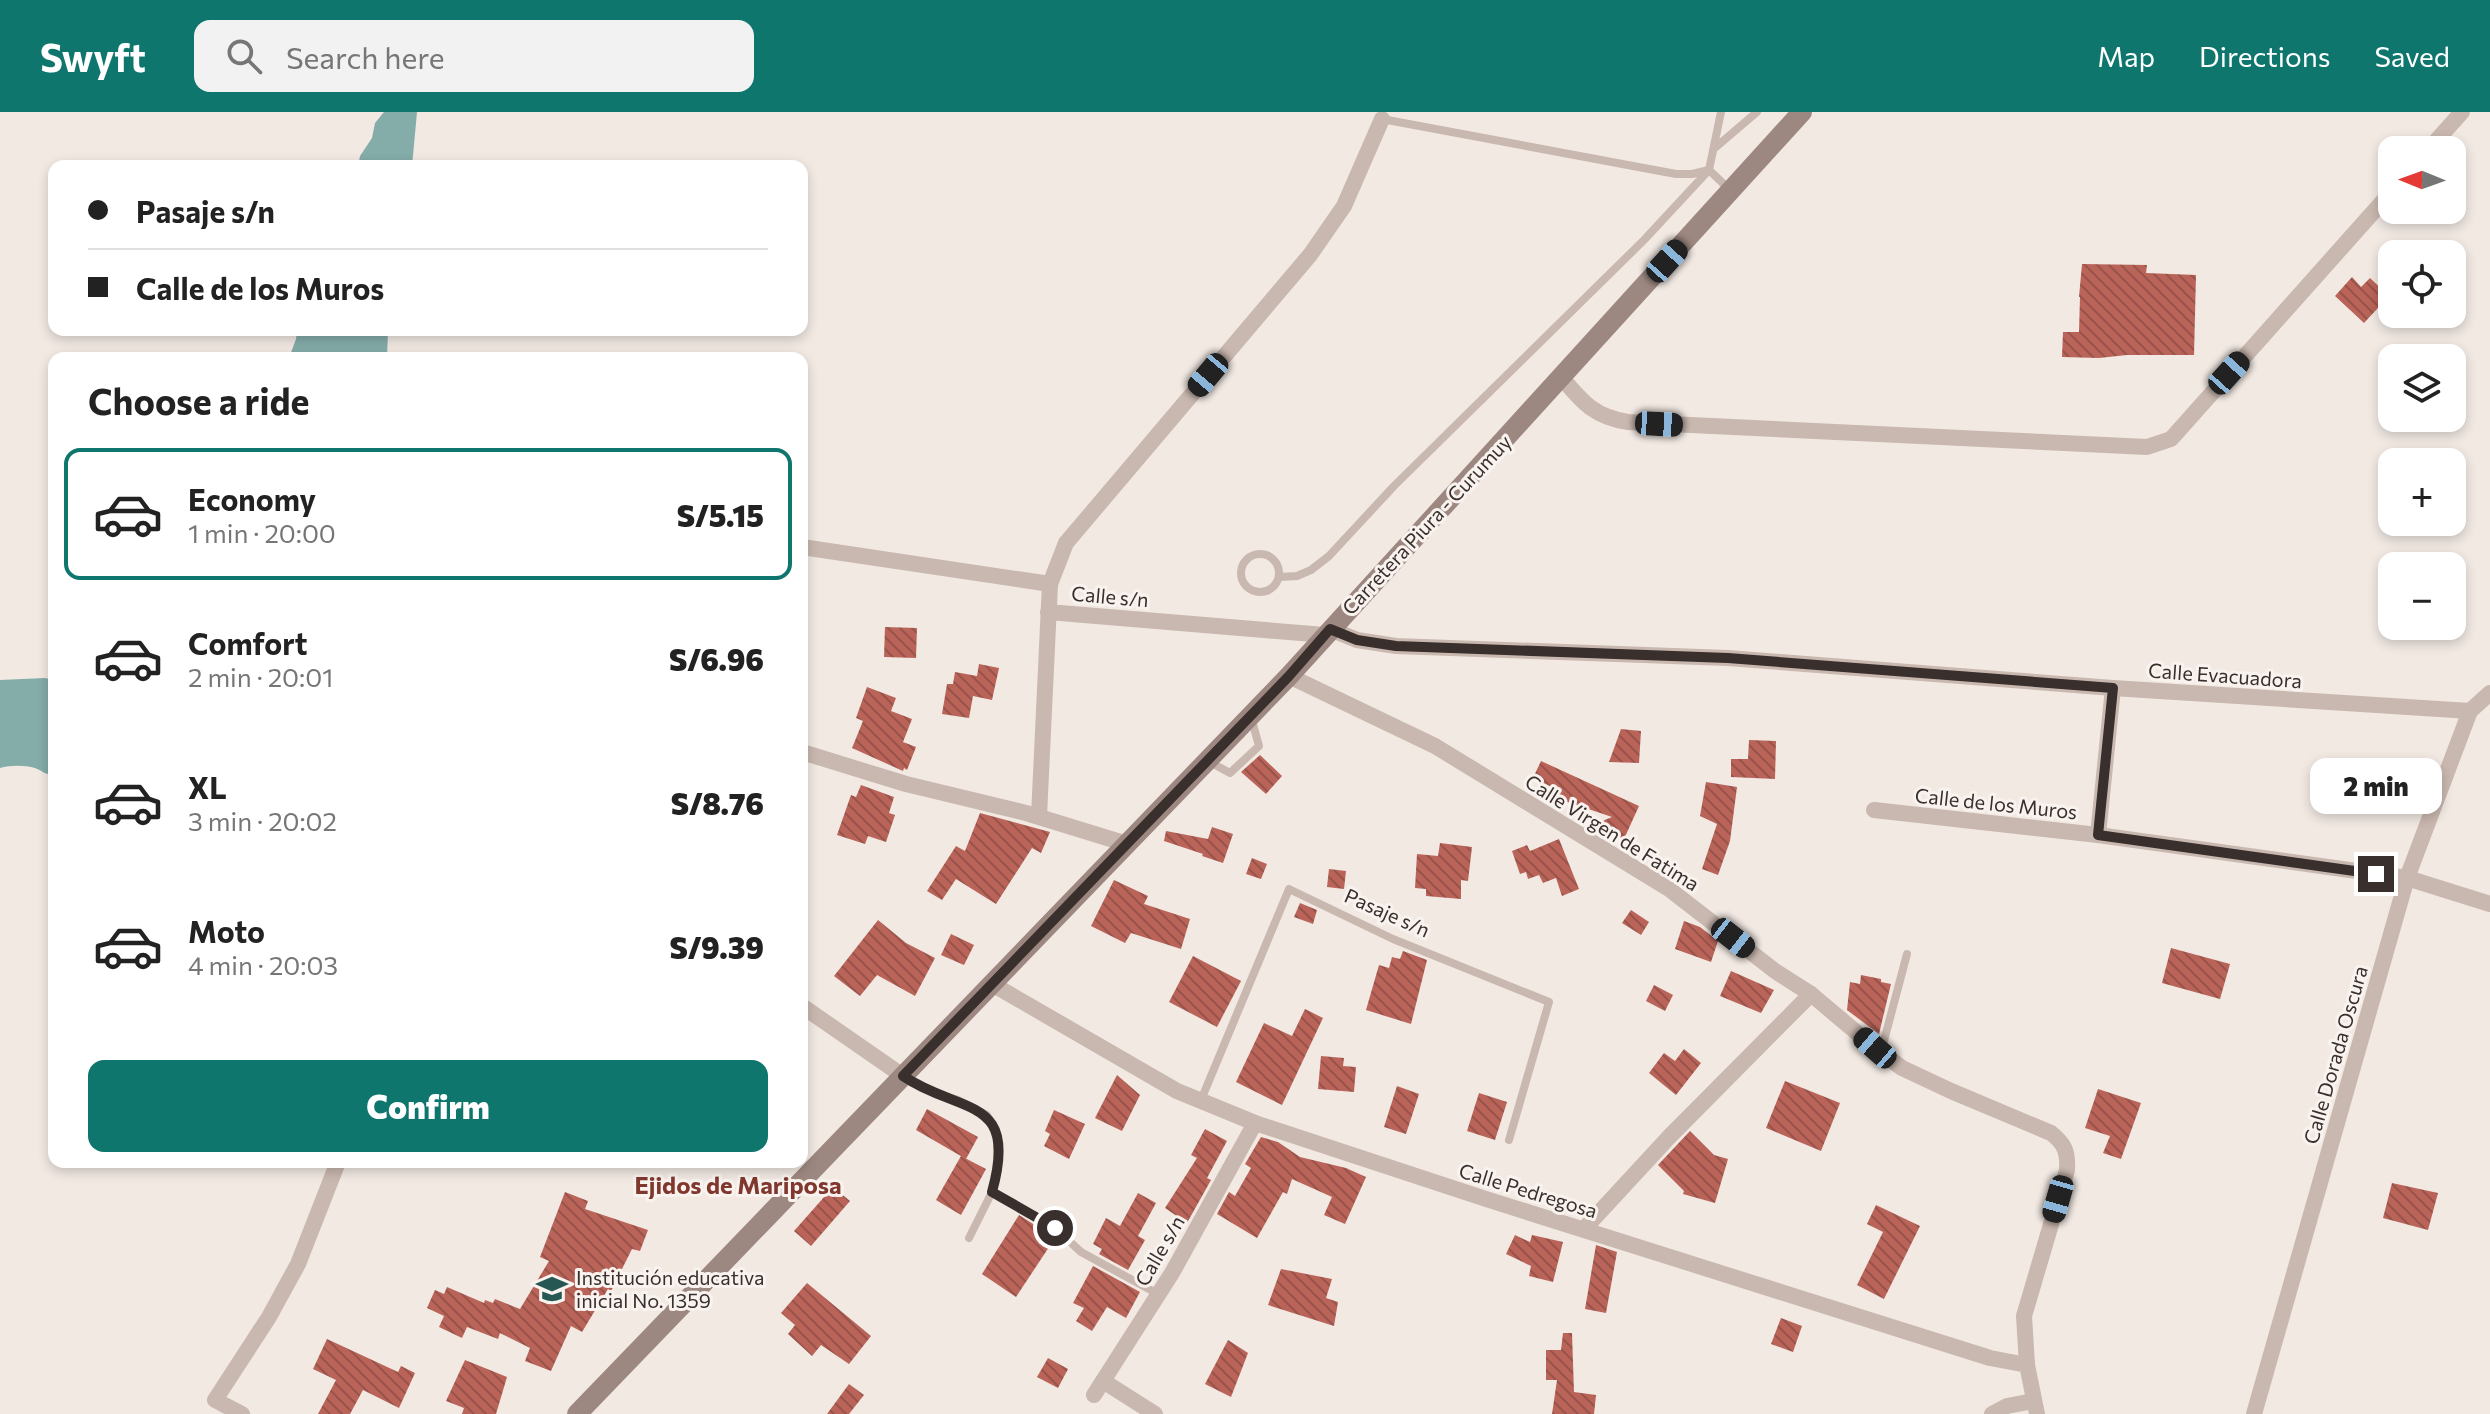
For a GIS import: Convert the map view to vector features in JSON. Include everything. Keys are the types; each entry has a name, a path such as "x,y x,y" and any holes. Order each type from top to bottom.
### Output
{"main road":[{"name":"Carretera Piura - Curumuy","path":"577,1414 1289,676 1802,112"}],"street":[{"path":"2441,136 2462,112"},
{"path":"1048,612 1050,584 1066,543 1310,255 1344,206 1383,116"},
{"path":"1562,378 1581,401 1599,415 1628,422 2147,447 2171,439 2378,207"},
{"path":"808,548 1050,584"},
{"name":"Calle s/n","path":"1039,816 1048,612 1328,632"},
{"name":"Calle Evacuadora","path":"1328,632 1396,646 1728,658 2113,688 2470,711"},
{"name":"Calle Virgen de Fatima","path":"1289,676 1435,746 1669,889 1775,971 1811,994 1902,1068 2051,1133 2064,1143 2067,1170 2024,1316 2027,1365"},
{"path":"2098,835 2113,688"},
{"path":"2470,711 2490,693"},
{"name":"Calle Dorada Oscura","path":"2254,1414 2407,878 2470,711"},
{"path":"808,754 906,784 1039,816 1127,844"},
{"name":"Calle de los Muros","path":"1874,810 2098,835 2407,878 2490,904"},
{"name":"Calle Pedregosa","path":"992,984 1177,1091 1255,1123 1990,1358 2027,1365"},
{"path":"1584,1229 1680,1125 1811,994"},
{"path":"808,1010 903,1076"},
{"name":"Calle s/n","path":"1155,1414 1098,1388 1158,1294 1255,1123"},
{"path":"242,1414 215,1400 269,1317 298,1264 336,1168"},
{"path":"1992,1414 2007,1406 2035,1407 2027,1365"}],"lane":[{"path":"1279,577 1297,576 1329,556 1394,486 1644,240 1709,170 1721,112"},
{"path":"1715,147 1757,112"},
{"path":"1383,116 1676,174 1709,170"},
{"path":"1709,170 1731,191"},
{"path":"1264,554 1278,565 1279,577 1273,587 1261,592 1254,591 1244,583 1241,570 1247,559 1264,554"},
{"name":"Pasaje s/n","path":"1201,1101 1289,889 1393,939 1549,1002 1509,1140"},
{"path":"1881,1052 1907,954"},
{"path":"903,1076 921,1088 958,1100 987,1115 997,1134 998,1169 992,1192 969,1238"},
{"path":"992,1192 1055,1228 1081,1252 1158,1294"}],"water":[{"path":"384,112 417,112 413,160 359,160 372,138 375,123"},
{"path":"296,336 388,336 387,352 291,352"},
{"path":"48,679 48,774 27,766 0,768 0,680"}],"building":[{"path":"2082,264 2147,265 2146,273 2196,275 2194,355 2062,357 2063,332 2079,332"},
{"path":"2352,277 2361,287 2370,278 2378,286 2378,308 2364,323 2335,296"},
{"path":"885,627 917,628 916,658 884,657"},
{"path":"979,664 999,668 992,700 973,696 969,718 942,714 947,684 953,684 955,672 977,676"},
{"path":"867,687 896,698 891,711 912,719 903,742 916,747 907,770 904,768 903,771 852,748 863,721 856,718"},
{"path":"1621,729 1641,731 1639,763 1609,762"},
{"path":"1749,740 1776,741 1775,779 1731,777 1731,759 1748,759"},
{"path":"1260,755 1282,776 1266,794 1241,772"},
{"path":"1541,761 1639,806 1624,839 1593,825 1612,817 1556,798 1558,790 1533,778"},
{"path":"1706,782 1737,787 1730,841 1718,875 1702,869 1717,824 1700,816"},
{"path":"861,785 894,797 889,813 895,815 886,842 868,836 865,844 837,835 851,795 856,797"},
{"path":"980,813 1050,832 1041,853 1032,848 996,904 956,879 942,900 927,891 956,846 965,851"},
{"path":"1212,827 1233,834 1223,863 1164,841 1166,831 1208,839"},
{"path":"1559,839 1579,889 1562,896 1556,878 1543,883 1539,875 1528,879 1526,872 1520,874 1512,851 1527,845 1530,851"},
{"path":"1440,843 1472,847 1468,881 1461,880 1461,899 1426,896 1426,889 1415,888 1417,854 1438,856"},
{"path":"1252,858 1267,864 1261,879 1246,874"},
{"path":"1329,869 1346,871 1344,889 1327,887"},
{"path":"1114,880 1148,896 1144,904 1190,919 1181,949 1131,933 1125,943 1091,926"},
{"path":"1300,903 1317,910 1313,924 1294,917"},
{"path":"1631,910 1649,922 1641,935 1622,923"},
{"path":"878,920 906,943 935,958 915,996 877,975 860,996 834,976"},
{"path":"1684,921 1700,927 1718,941 1711,962 1675,949"},
{"path":"951,934 974,945 964,965 941,955"},
{"path":"2171,948 2230,964 2220,999 2162,983"},
{"path":"1403,951 1427,960 1411,1024 1366,1010 1379,965 1389,968 1392,957 1400,959"},
{"path":"1193,956 1241,981 1217,1027 1169,1002"},
{"path":"1731,971 1774,990 1761,1013 1720,996"},
{"path":"1861,975 1891,984 1879,1034 1847,1010 1850,982 1860,984"},
{"path":"1654,985 1673,995 1665,1011 1646,1001"},
{"path":"1305,1009 1323,1018 1282,1105 1236,1082 1264,1023 1292,1036"},
{"path":"1684,1049 1701,1063 1676,1095 1649,1073 1664,1053 1675,1061"},
{"path":"1321,1056 1344,1058 1343,1066 1356,1067 1354,1092 1318,1089"},
{"path":"1117,1075 1140,1095 1122,1131 1095,1118"},
{"path":"1785,1081 1840,1103 1821,1151 1766,1128"},
{"path":"1397,1086 1419,1094 1406,1134 1384,1127"},
{"path":"2098,1089 2141,1103 2121,1159 2103,1153 2110,1136 2085,1128"},
{"path":"1479,1093 1507,1102 1495,1140 1467,1131"},
{"path":"927,1109 978,1137 966,1159 916,1130"},
{"path":"1054,1110 1085,1124 1069,1159 1044,1146 1050,1134 1045,1131"},
{"path":"1205,1129 1227,1141 1207,1178 1211,1180 1187,1223 1165,1208 1197,1158 1191,1155"},
{"path":"1690,1131 1714,1155 1728,1159 1715,1203 1683,1194 1684,1191 1658,1165"},
{"path":"1261,1137 1278,1142 1300,1157 1346,1168 1366,1177 1345,1224 1324,1215 1332,1197 1292,1179 1287,1194 1283,1192 1257,1238 1217,1214 1229,1192 1235,1196 1251,1168 1245,1164"},
{"path":"961,1156 986,1169 961,1215 936,1200"},
{"path":"2392,1183 2438,1193 2428,1230 2383,1218"},
{"path":"833,1187 850,1201 811,1246 794,1231"},
{"path":"565,1192 588,1201 585,1209 648,1230 640,1251 632,1249 611,1291 608,1289 582,1332 571,1326 551,1371 525,1361 530,1348 500,1333 498,1339 467,1327 462,1338 439,1327 444,1316 427,1308 435,1290 444,1294 447,1287 484,1303 485,1300 493,1303 495,1299 520,1309 549,1261 540,1257"},
{"path":"1138,1193 1156,1203 1138,1236 1145,1240 1128,1270 1099,1254 1102,1249 1093,1244 1106,1218 1120,1226"},
{"path":"1876,1205 1920,1226 1884,1299 1857,1285 1883,1232 1867,1224"},
{"path":"1019,1215 1055,1238 1016,1297 982,1274"},
{"path":"1515,1235 1530,1242 1532,1235 1563,1242 1553,1282 1529,1276 1531,1266 1506,1254"},
{"path":"1596,1245 1617,1252 1606,1313 1585,1309"},
{"path":"1093,1266 1140,1292 1126,1318 1107,1307 1092,1331 1076,1321 1084,1308 1073,1303"},
{"path":"1281,1269 1332,1279 1326,1298 1338,1302 1334,1326 1268,1305"},
{"path":"807,1283 871,1336 849,1364 821,1345 812,1356 788,1334 795,1325 781,1313"},
{"path":"1781,1318 1802,1326 1793,1352 1771,1344"},
{"path":"1563,1333 1572,1333 1574,1392 1596,1395 1594,1414 1552,1414 1557,1380 1546,1380 1546,1350 1561,1350"},
{"path":"327,1339 398,1372 401,1366 415,1373 399,1408 363,1390 350,1414 318,1414 336,1380 313,1369"},
{"path":"1228,1340 1248,1353 1231,1397 1205,1384"},
{"path":"1048,1358 1068,1369 1058,1388 1037,1377"},
{"path":"465,1360 507,1377 496,1414 462,1414 464,1408 446,1401"},
{"path":"849,1384 864,1395 849,1414 827,1414"}],"place":[{"name":"Institución educativa inicial No. 1359","path":"552,1289"}],"district":[{"name":"Ejidos de Mariposa","path":"738,1186"}],"route":[{"path":"1055,1228 992,1192 998,1169 997,1134 987,1115 958,1100 921,1088 903,1076 1289,676 1330,629 1357,640 1396,646 1728,658 2113,688 2098,835 2376,874"}]}
